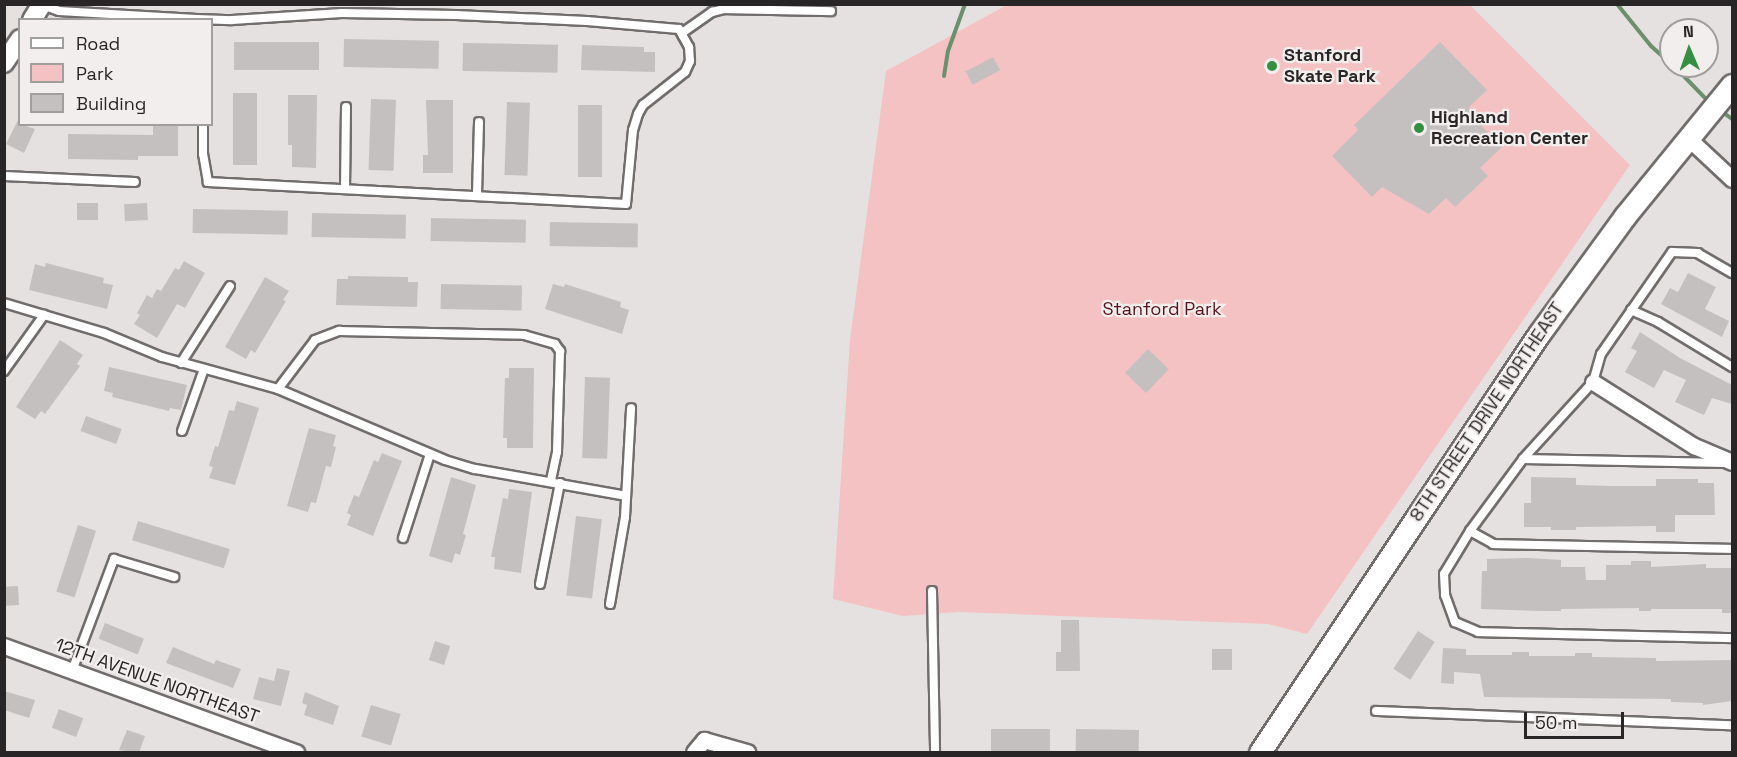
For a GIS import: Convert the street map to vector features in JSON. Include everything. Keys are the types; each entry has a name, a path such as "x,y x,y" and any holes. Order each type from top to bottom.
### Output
{"main road":[{"name":"8TH STREET DRIVE NORTHEAST","path":"1260,753 1539,334 1625,216 1732,85"}],"street":[{"path":"33,18 42,4"},
{"path":"4,63 18,42"},
{"path":"1688,138 1732,179"},
{"path":"1593,382 1695,446 1732,462"},
{"name":"12TH AVENUE NORTHEAST","path":"4,646 296,753"},
{"path":"694,753 705,740 747,753"}],"lane":[{"path":"42,4 59,11 180,18"},
{"path":"682,33 711,12 724,9 831,11"},
{"path":"203,126 203,154 208,182 477,194 626,204 634,124 643,105 676,82 688,67 689,47 680,29 456,15 342,13 213,19"},
{"path":"345,189 346,107"},
{"path":"477,194 479,122"},
{"path":"4,176 135,182"},
{"path":"1732,273 1698,253 1672,252 1601,354 1593,382 1523,459 1470,531 1444,574 1445,595 1455,622 1478,633 1732,638"},
{"path":"181,363 230,286"},
{"path":"4,303 104,333 181,363 278,389 430,454 475,469 626,495"},
{"path":"1631,310 1658,322 1732,367"},
{"path":"4,371 44,315"},
{"path":"278,389 315,340 339,331 524,335 555,344 559,346 560,362 557,452 551,481"},
{"path":"182,431 204,369"},
{"path":"610,604 620,554 631,408"},
{"path":"403,538 430,454"},
{"path":"1523,459 1732,462"},
{"path":"540,584 560,483"},
{"path":"1470,531 1494,544 1732,549"},
{"path":"72,671 114,560 174,577"},
{"path":"932,591 935,753"},
{"path":"1376,711 1732,725"}],"green space":[{"name":"Stanford Park","path":"1007,5 1470,5 1630,165 1307,634 1268,624 959,612 903,616 833,599 850,340 886,71"}],"building":[{"path":"344,39 439,41 438,69 344,67"},
{"path":"234,42 319,42 319,70 234,70"},
{"name":"Highland Recreation Center","path":"1440,42 1487,90 1469,107 1474,112 1471,115 1502,147 1480,168 1488,176 1455,207 1446,198 1429,214 1382,187 1372,197 1332,156 1358,130 1354,125"},
{"path":"463,43 558,45 557,73 463,71"},
{"path":"582,45 644,47 644,52 655,52 655,72 581,70"},
{"path":"993,57 1000,70 973,85 966,72"},
{"path":"233,93 257,93 257,165 233,165"},
{"path":"288,95 317,95 316,168 292,167 292,145 288,145"},
{"path":"371,99 396,100 394,171 369,170"},
{"path":"426,100 453,100 453,173 423,173 423,155 428,155"},
{"path":"507,102 530,103 527,176 504,175"},
{"path":"578,105 602,105 602,177 578,177"},
{"path":"18,120 18,126 35,129 24,153 6,144"},
{"path":"153,126 178,126 178,156 138,156 138,160 68,159 68,134 153,135"},
{"path":"77,203 98,203 98,220 77,220"},
{"path":"147,203 148,220 125,221 124,204"},
{"path":"193,209 288,211 288,235 193,233"},
{"path":"312,213 406,215 406,239 312,237"},
{"path":"431,218 526,220 526,243 431,241"},
{"path":"550,222 638,224 638,248 550,246"},
{"path":"184,261 205,273 185,308 177,304 157,338 134,324 140,315 137,313 147,295 152,298 157,289 161,291 175,268 179,270"},
{"path":"46,263 104,278 103,283 113,285 107,309 29,290 35,264 45,267"},
{"path":"1688,273 1716,287 1705,309 1729,321 1722,337 1661,304 1670,288 1678,292"},
{"path":"348,276 408,277 408,282 418,282 417,307 336,305 337,279 348,279"},
{"path":"265,277 289,291 283,300 286,301 255,353 251,350 246,359 225,347"},
{"path":"441,284 522,285 522,310 441,309"},
{"path":"553,284 564,287 565,284 621,302 620,307 629,310 622,334 545,309"},
{"path":"1640,332 1680,358 1732,385 1732,404 1712,398 1704,415 1675,402 1686,380 1664,370 1654,388 1625,372 1637,351 1631,348"},
{"path":"60,340 83,355 77,364 80,366 45,414 41,411 35,419 16,407"},
{"path":"1148,349 1169,369 1146,393 1125,373"},
{"path":"109,367 187,385 181,410 170,408 169,411 112,397 113,393 104,391"},
{"path":"509,368 534,368 533,448 507,448 507,438 503,438 505,378 509,378"},
{"path":"585,377 610,378 607,459 582,458"},
{"path":"237,401 259,408 235,485 209,478 213,467 209,466 215,446 218,447 229,410 234,411"},
{"path":"86,416 122,429 116,444 81,431"},
{"path":"309,428 336,435 333,446 336,447 331,467 326,466 316,503 311,502 308,512 287,506"},
{"path":"382,453 402,461 373,536 347,525 351,515 347,513 354,495 359,497 374,460 378,462"},
{"path":"451,477 476,485 460,555 455,553 452,563 429,556"},
{"path":"1531,477 1576,478 1576,485 1610,486 1656,486 1656,479 1698,479 1698,483 1714,483 1715,515 1675,515 1675,532 1656,532 1656,526 1576,527 1576,530 1524,527 1524,503 1531,503"},
{"path":"509,489 532,492 521,573 494,569 495,557 491,557 503,498 508,499"},
{"path":"576,516 602,519 592,599 566,595"},
{"path":"138,521 230,549 224,568 132,540"},
{"path":"78,525 96,531 74,597 56,592"},
{"path":"1487,559 1561,560 1561,567 1585,567 1586,580 1606,580 1606,565 1631,565 1631,561 1651,561 1651,567 1706,564 1706,568 1732,568 1732,613 1722,613 1722,609 1639,611 1639,608 1540,611 1481,609 1482,571 1487,571"},
{"path":"18,586 19,605 5,606 4,587"},
{"path":"1061,620 1079,620 1080,671 1056,671 1056,652 1061,652"},
{"path":"105,623 144,639 138,654 99,639"},
{"path":"1418,631 1435,642 1410,680 1393,669"},
{"path":"435,641 450,646 444,665 429,660"},
{"path":"173,647 214,664 216,660 241,669 233,688 166,663"},
{"path":"1443,648 1466,649 1466,655 1512,655 1512,652 1529,652 1529,656 1575,656 1575,653 1592,653 1592,657 1656,658 1656,661 1732,660 1732,701 1703,705 1703,703 1671,702 1671,699 1484,697 1480,674 1454,672 1454,684 1441,683"},
{"path":"1212,649 1232,649 1232,670 1212,670"},
{"path":"277,668 290,671 281,706 253,699 259,677 274,681"},
{"path":"4,691 35,700 29,718 4,710"},
{"path":"305,692 339,706 333,725 304,715 307,705 302,703"},
{"path":"371,705 401,714 391,746 361,737"},
{"path":"59,709 83,718 76,737 52,728"},
{"path":"991,729 1050,729 1050,752 991,752"},
{"path":"1076,729 1139,730 1139,752 1076,752"},
{"path":"127,730 145,736 139,753 119,750"}],"waterway":[{"path":"944,76 948,51 965,4"},
{"path":"1617,4 1659,53"},
{"path":"1686,78 1710,103"},
{"path":"1721,111 1732,119"}],"place":[{"name":"Stanford Skate Park","path":"1272,66"},
{"name":"Highland Recreation Center","path":"1419,128"}]}
